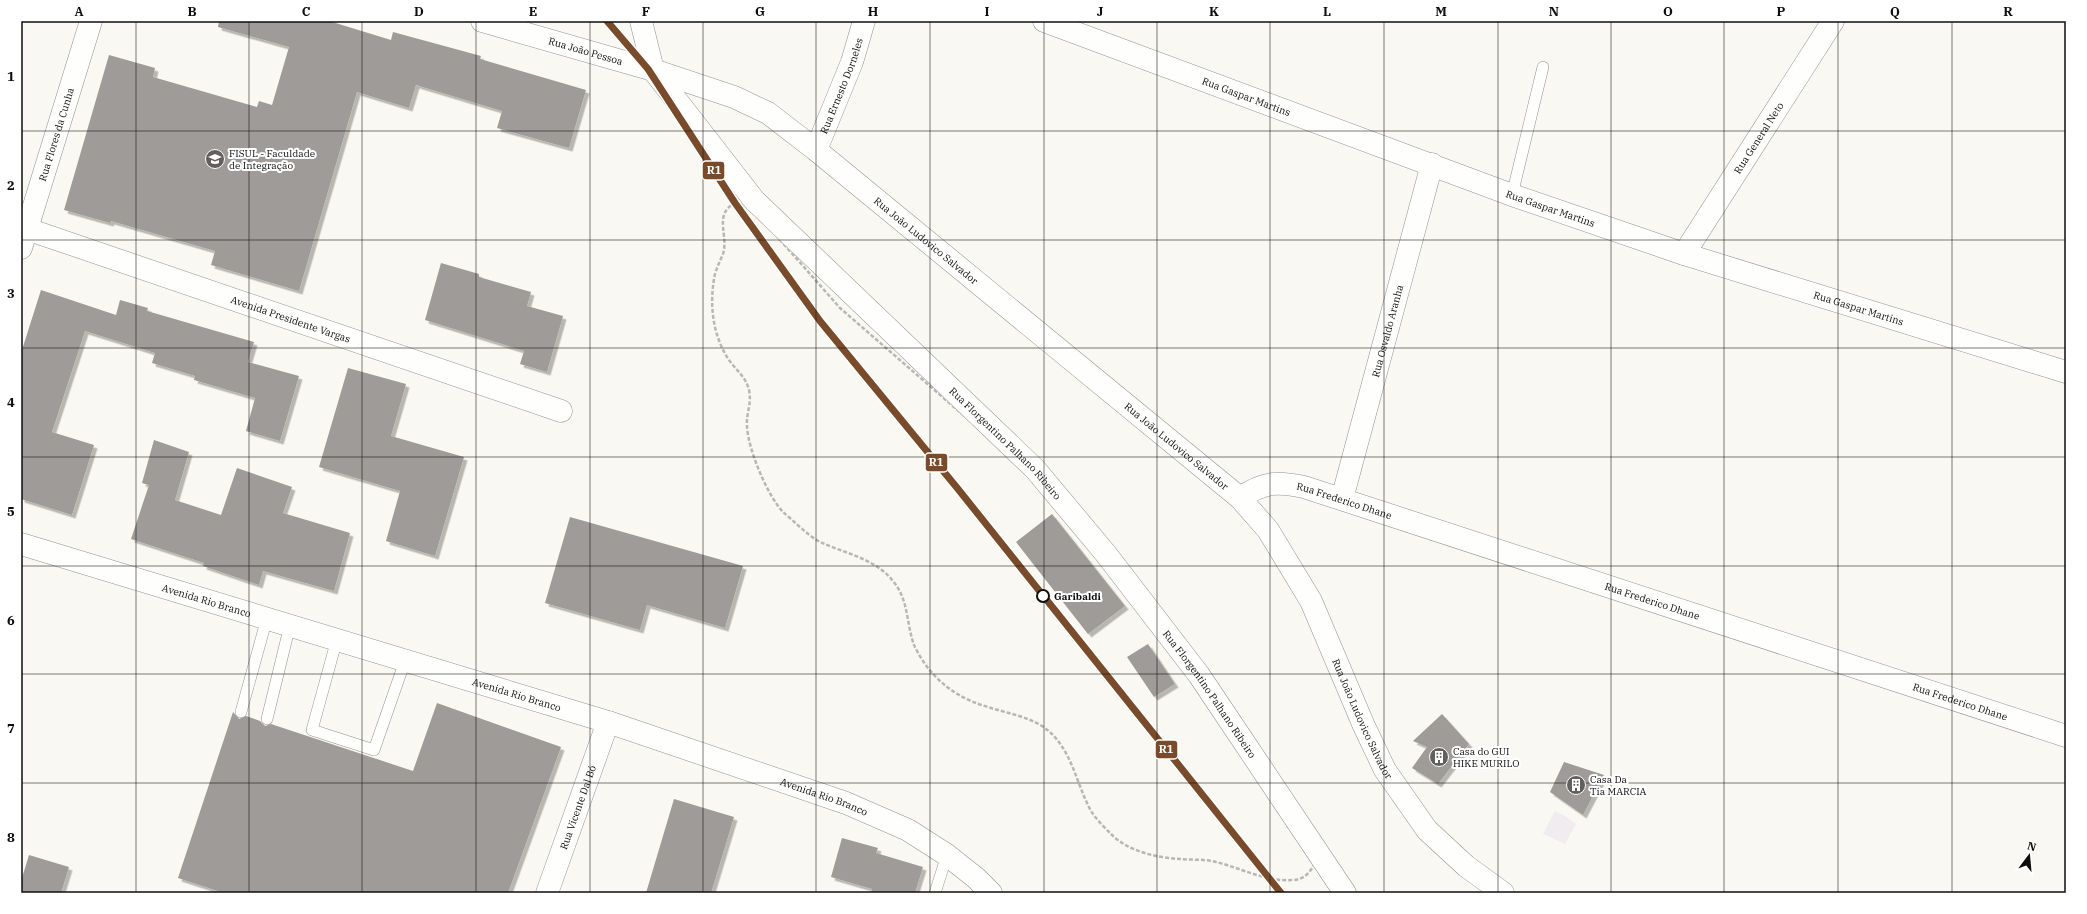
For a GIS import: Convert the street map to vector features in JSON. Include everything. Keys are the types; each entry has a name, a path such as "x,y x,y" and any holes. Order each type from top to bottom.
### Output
{"street":[{"name":"Rua Flores da Cunha","path":"23,234 91,21"},
{"name":"Rua João Pessoa","path":"482,21 653,70 734,97"},
{"name":"Rua Florgentino Palhano Ribeiro","path":"641,21 653,70 754,200 1035,469 1106,554 1199,675 1345,893"},
{"name":"Rua Ernesto Dorneles","path":"816,150 852,62 864,21"},
{"name":"Rua Gaspar Martins","path":"1044,21 1512,195 1684,254 2066,372"},
{"name":"Rua General Neto","path":"1684,254 1833,21"},
{"name":"Rua João Ludovico Salvador","path":"734,97 768,114 816,150 1240,498 1268,530 1311,601 1364,726 1385,770 1427,830 1466,866 1503,893"},
{"name":"Rua Osvaldo Aranha","path":"1342,499 1432,164"},
{"name":"Avenida Presidente Vargas","path":"23,234 561,411"},
{"name":"Rua Frederico Dhane","path":"1240,498 1261,485 1275,483 1304,487 2066,736"},
{"name":"Avenida Rio Branco","path":"21,544 608,722 846,803 908,830 947,855 976,878 990,893"},
{"name":"Rua Vicente Dal Bó","path":"547,893 608,722"}],"lane":[{"path":"1512,195 1543,67"},
{"path":"241,712 267,618"},
{"path":"267,719 290,625"},
{"path":"337,639 312,730 374,750 405,661"},
{"path":"936,893 947,855"}],"path":[{"path":"735,203 746,204 751,207 840,308 1038,480 1188,668 1312,848 1315,862 1306,876 1291,881 1270,879 1213,861 1175,859 1142,853 1115,838 1092,812 1071,762 1059,741 1042,726 986,707 956,694 932,674 914,645 904,597 892,579 875,565 816,540 781,509 758,471 747,426 751,404 748,387 741,373 728,359 716,332 711,301 716,271 724,252 725,237 722,220 723,215 726,210 735,203"}],"shaded area":[{"path":"1555,811 1576,824 1565,844 1543,834"}],"building":[{"path":"219,21 329,21 391,40 393,32 481,56 480,59 586,90 569,148 497,128 502,111 416,85 409,108 357,92 299,291 211,265 215,251 111,221 110,223 64,210 109,55 155,68 153,77 257,107 259,101 272,105 289,47 218,27"},
{"path":"441,263 479,274 479,277 531,292 527,306 563,316 547,372 520,364 524,351 425,320"},
{"path":"41,290 116,315 120,300 148,308 147,311 254,342 248,362 299,376 280,441 246,431 255,398 194,380 195,376 152,363 155,353 85,331 52,432 94,445 72,515 21,499 21,353"},
{"path":"348,368 406,384 391,436 464,457 435,556 386,541 400,491 319,467"},
{"path":"154,440 189,452 175,500 221,515 237,468 292,487 283,513 350,533 334,591 263,571 259,585 203,566 204,563 131,539 149,485 142,483"},
{"path":"1052,514 1125,606 1088,634 1016,542"},
{"path":"570,517 743,566 725,628 647,605 640,630 545,603"},
{"path":"1148,644 1175,684 1154,697 1127,657"},
{"path":"437,703 561,747 508,893 224,893 178,878 233,712 239,719 246,716 260,721 265,726 271,724 413,771"},
{"name":"Casa do GUI HIKE MURILO","path":"1442,714 1469,744 1438,784 1412,768 1427,747 1413,741"},
{"name":"Casa Da Tia MARCIA","path":"1564,762 1604,775 1583,815 1550,792"},
{"path":"674,799 734,817 711,893 646,893"},
{"path":"842,838 878,848 876,853 923,867 915,893 871,893 872,889 831,877"},
{"path":"29,855 69,867 61,893 21,893 21,881"}],"transit line":[{"name":"R1","path":"607,21 648,69 735,203 820,321 958,489 1281,893"}],"place":[{"name":"FISUL - Faculdade de Integração","path":"215,159"},
{"name":"Garibaldi","path":"1043,596"},
{"name":"Casa do GUI HIKE MURILO","path":"1439,757"},
{"name":"Casa Da Tia MARCIA","path":"1576,785"}]}
